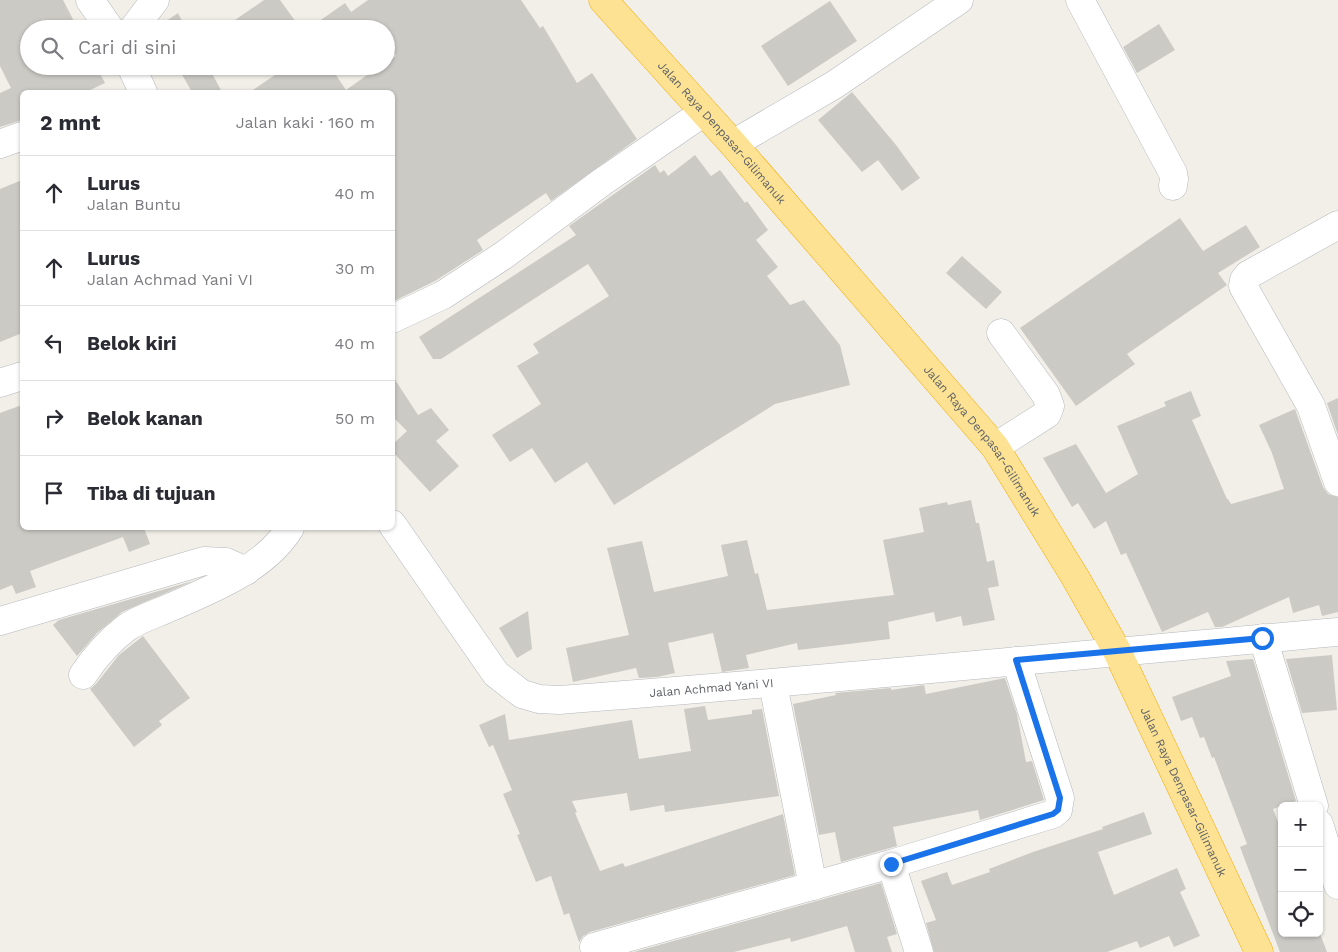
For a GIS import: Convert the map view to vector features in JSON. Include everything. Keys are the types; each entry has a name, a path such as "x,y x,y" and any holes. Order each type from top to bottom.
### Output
{"highway":[{"name":"Jalan Raya Denpasar-Gilimanuk","path":"604,0 734,144 995,448 1075,577 1117,651 1259,952"}],"street":[{"path":"90,0 104,20"},
{"path":"140,20 155,0"},
{"path":"734,144 834,85 959,0"},
{"path":"1080,0 1173,173 1173,186"},
{"path":"135,75 142,90"},
{"path":"395,318 443,295 504,255 602,182 704,112"},
{"path":"0,144 20,137"},
{"path":"1338,225 1248,275 1244,280 1244,286 1311,406 1338,482"},
{"path":"995,448 1047,414 1050,406 1046,395 1001,333"},
{"path":"0,383 20,377"},
{"name":"Jalan Achmad Yani VI","path":"395,528 496,674 522,694 539,699 559,700 773,684 1016,660 1338,632"},
{"path":"82,675 96,655 127,626 237,567 265,557 289,530"},
{"path":"0,621 204,561 237,567"},
{"path":"1262,638 1313,802"},
{"path":"594,947 891,864 1053,814 1058,810 1060,798 1016,660"},
{"path":"773,684 813,886"},
{"path":"1323,837 1338,885"},
{"path":"891,864 919,952"}],"building":[{"path":"0,0 63,0 73,20 20,20 20,75 101,75 105,83 90,90 20,90 20,121 0,127 0,93 11,88 0,66"},
{"path":"264,0 280,0 294,20 235,20"},
{"path":"368,0 521,0 540,28 543,26 577,83 592,73 637,139 551,201 546,193 477,240 483,250 435,281 395,301 395,90 346,90 367,75 395,75 395,20 321,20 345,3 351,12"},
{"path":"830,1 857,41 788,86 761,46"},
{"path":"178,13 182,20 168,20"},
{"path":"1159,24 1175,50 1137,73 1123,47"},
{"path":"182,75 213,75 221,90 191,90"},
{"path":"275,75 336,75 346,90 253,90"},
{"path":"852,92 896,145 920,178 902,191 878,160 862,172 818,120"},
{"path":"695,155 711,176 720,170 745,203 747,201 768,230 756,240 778,267 767,276 790,305 804,300 840,345 850,385 775,404 614,505 587,462 555,483 532,448 510,462 492,435 541,404 517,366 539,353 533,344 609,296 588,264 441,359 433,359 419,337 576,235 569,226 655,165 660,173 664,170 668,176"},
{"path":"20,181 20,334 0,342 0,189"},
{"path":"1180,218 1203,251 1246,225 1260,247 1218,273 1227,285 1127,354 1135,364 1076,406 1020,328"},
{"path":"962,256 1002,292 986,309 946,273"},
{"path":"395,380 418,415 431,408 449,430 436,441 459,466 430,492 395,454 395,442 407,431 395,419"},
{"path":"1191,391 1201,416 1192,420 1227,499 1231,504 1284,489 1272,453 1259,425 1295,409 1323,487 1328,494 1338,497 1338,612 1322,616 1319,605 1293,613 1289,597 1222,627 1215,627 1208,612 1162,632 1126,553 1121,555 1106,521 1094,529 1078,503 1072,507 1043,458 1076,444 1106,493 1138,474 1117,426 1166,406 1164,402"},
{"path":"1338,398 1338,435 1327,403"},
{"path":"20,406 20,530 145,530 150,544 129,552 123,537 30,571 36,587 16,594 12,585 0,590 0,413"},
{"path":"971,500 976,523 979,523 987,562 994,560 999,586 988,588 995,620 963,626 961,616 936,622 934,612 888,622 890,639 798,650 797,643 746,655 749,668 722,672 713,633 668,643 675,673 639,678 636,668 573,682 566,648 629,635 607,548 642,541 654,592 728,576 721,545 747,540 755,574 758,573 767,610 894,595 883,540 924,532 919,508 947,502 948,505"},
{"path":"193,581 122,612 97,633 77,656 53,625 59,620"},
{"path":"528,611 532,649 517,658 499,628"},
{"path":"143,636 190,698 159,721 162,725 134,747 90,689 119,655"},
{"path":"1332,655 1337,710 1302,713 1286,659"},
{"path":"1253,659 1296,801 1278,802 1278,807 1273,809 1278,822 1278,937 1321,937 1327,952 1280,952 1240,847 1247,844 1214,757 1212,758 1204,737 1200,738 1192,717 1181,721 1172,697 1231,676 1226,661"},
{"path":"1005,678 1017,714 1026,762 1032,761 1044,800 980,820 978,810 893,827 897,846 841,862 835,832 819,835 793,704 836,695 835,693 891,688 891,690 924,685 926,694"},
{"path":"705,706 708,720 752,714 752,710 762,709 779,796 665,812 664,805 630,811 627,793 572,801 577,812 575,813 600,871 623,863 625,867 783,814 795,875 590,932 583,936 579,942 569,913 564,915 551,876 536,882 517,835 520,834 503,794 512,790 493,745 489,747 479,725 505,714 509,740 632,720 639,759 691,751 684,709"},
{"path":"1144,812 1152,834 1098,852 1114,895 1177,868 1186,889 1180,892 1200,936 1174,947 1169,936 1140,948 1137,941 1107,952 934,952 926,923 936,920 921,881 947,872 952,885 990,872 989,869 1033,852 1103,829 1102,827"},
{"path":"881,883 897,934 887,937 892,952 855,952 847,926 791,942 790,938 734,952 634,952"}],"route":[{"path":"891,864 1053,814 1058,810 1060,798 1016,660 1262,638"}]}
